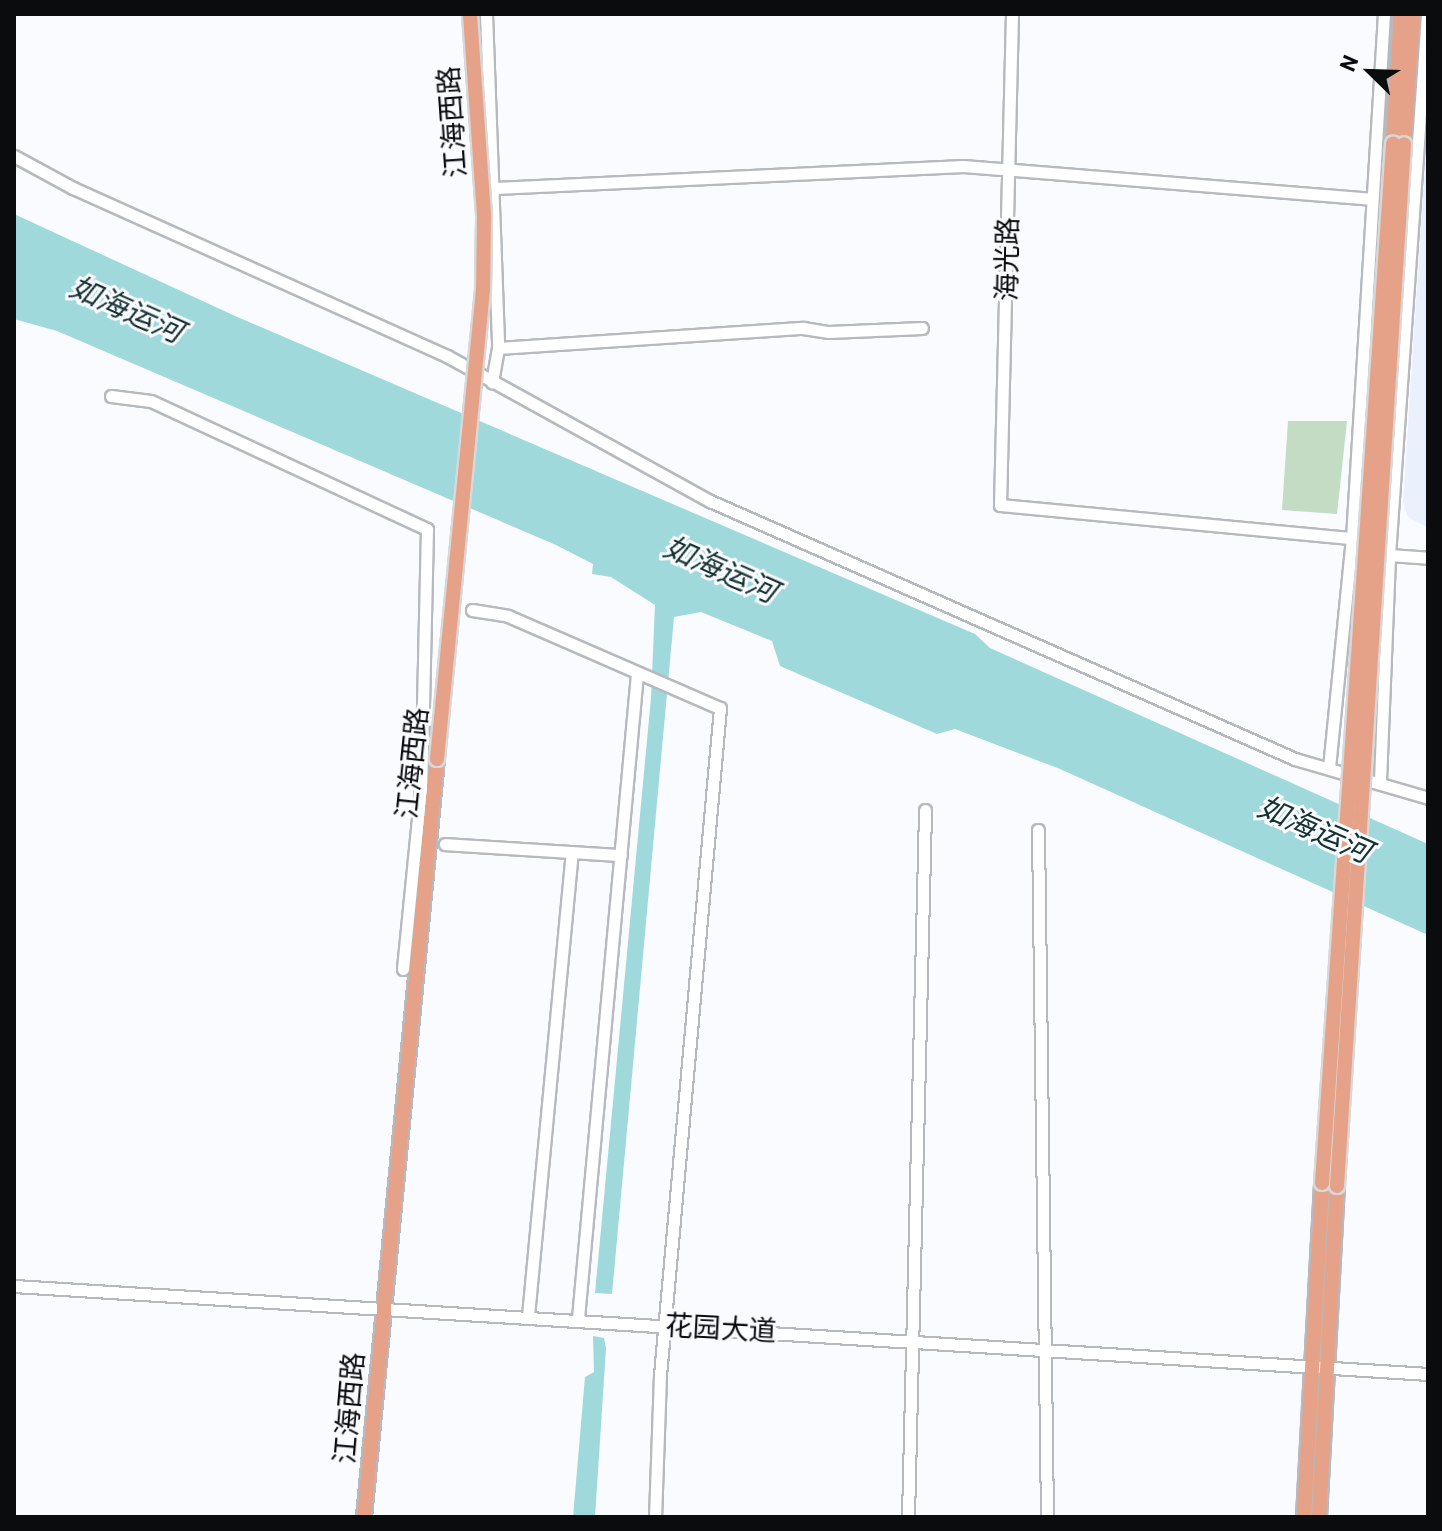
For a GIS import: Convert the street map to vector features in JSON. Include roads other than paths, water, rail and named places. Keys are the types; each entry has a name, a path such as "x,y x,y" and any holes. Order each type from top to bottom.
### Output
{"main road":[{"name":"江海西路","path":"364,1517 483,291 484,215 470,14"},
{"path":"1319,1517 1329,1184 1398,143 1401,14"},
{"path":"1398,143 1413,14"},
{"path":"1304,1517 1322,1365"}],"street":[{"path":"486,14 495,188 498,348 492,382"},
{"name":"海光路","path":"1012,14 1000,505 1352,538"},
{"path":"1329,768 1352,538 1384,14"},
{"path":"1380,781 1389,555 1427,14"},
{"path":"14,156 492,382 710,501 1179,711 1329,768 1428,798"},
{"path":"495,188 963,166 1371,199"},
{"path":"498,348 803,328 829,332 922,328"},
{"path":"111,396 151,401 427,529 421,788 403,969"},
{"path":"1352,538 1389,555 1428,558"},
{"path":"472,610 508,616 720,708 664,1324 655,1517"},
{"path":"578,1318 621,855 642,675"},
{"path":"908,1517 915,1338 925,810"},
{"path":"1038,830 1047,1517"},
{"path":"445,844 621,855"},
{"path":"528,1316 572,852"},
{"name":"花园大道","path":"14,1286 915,1338 1428,1374"}],"water":[{"name":"如海运河","path":"14,214 233,315 975,634 990,648 1428,844 1428,935 1060,769 955,729 937,734 780,666 772,641 701,612 674,617 612,1294 595,1293 651,698 655,605 611,577 592,574 593,564 556,545 57,331 14,319"},
{"path":"593,1336 604,1338 606,1348 595,1517 573,1517 585,1377 594,1372"}]}
